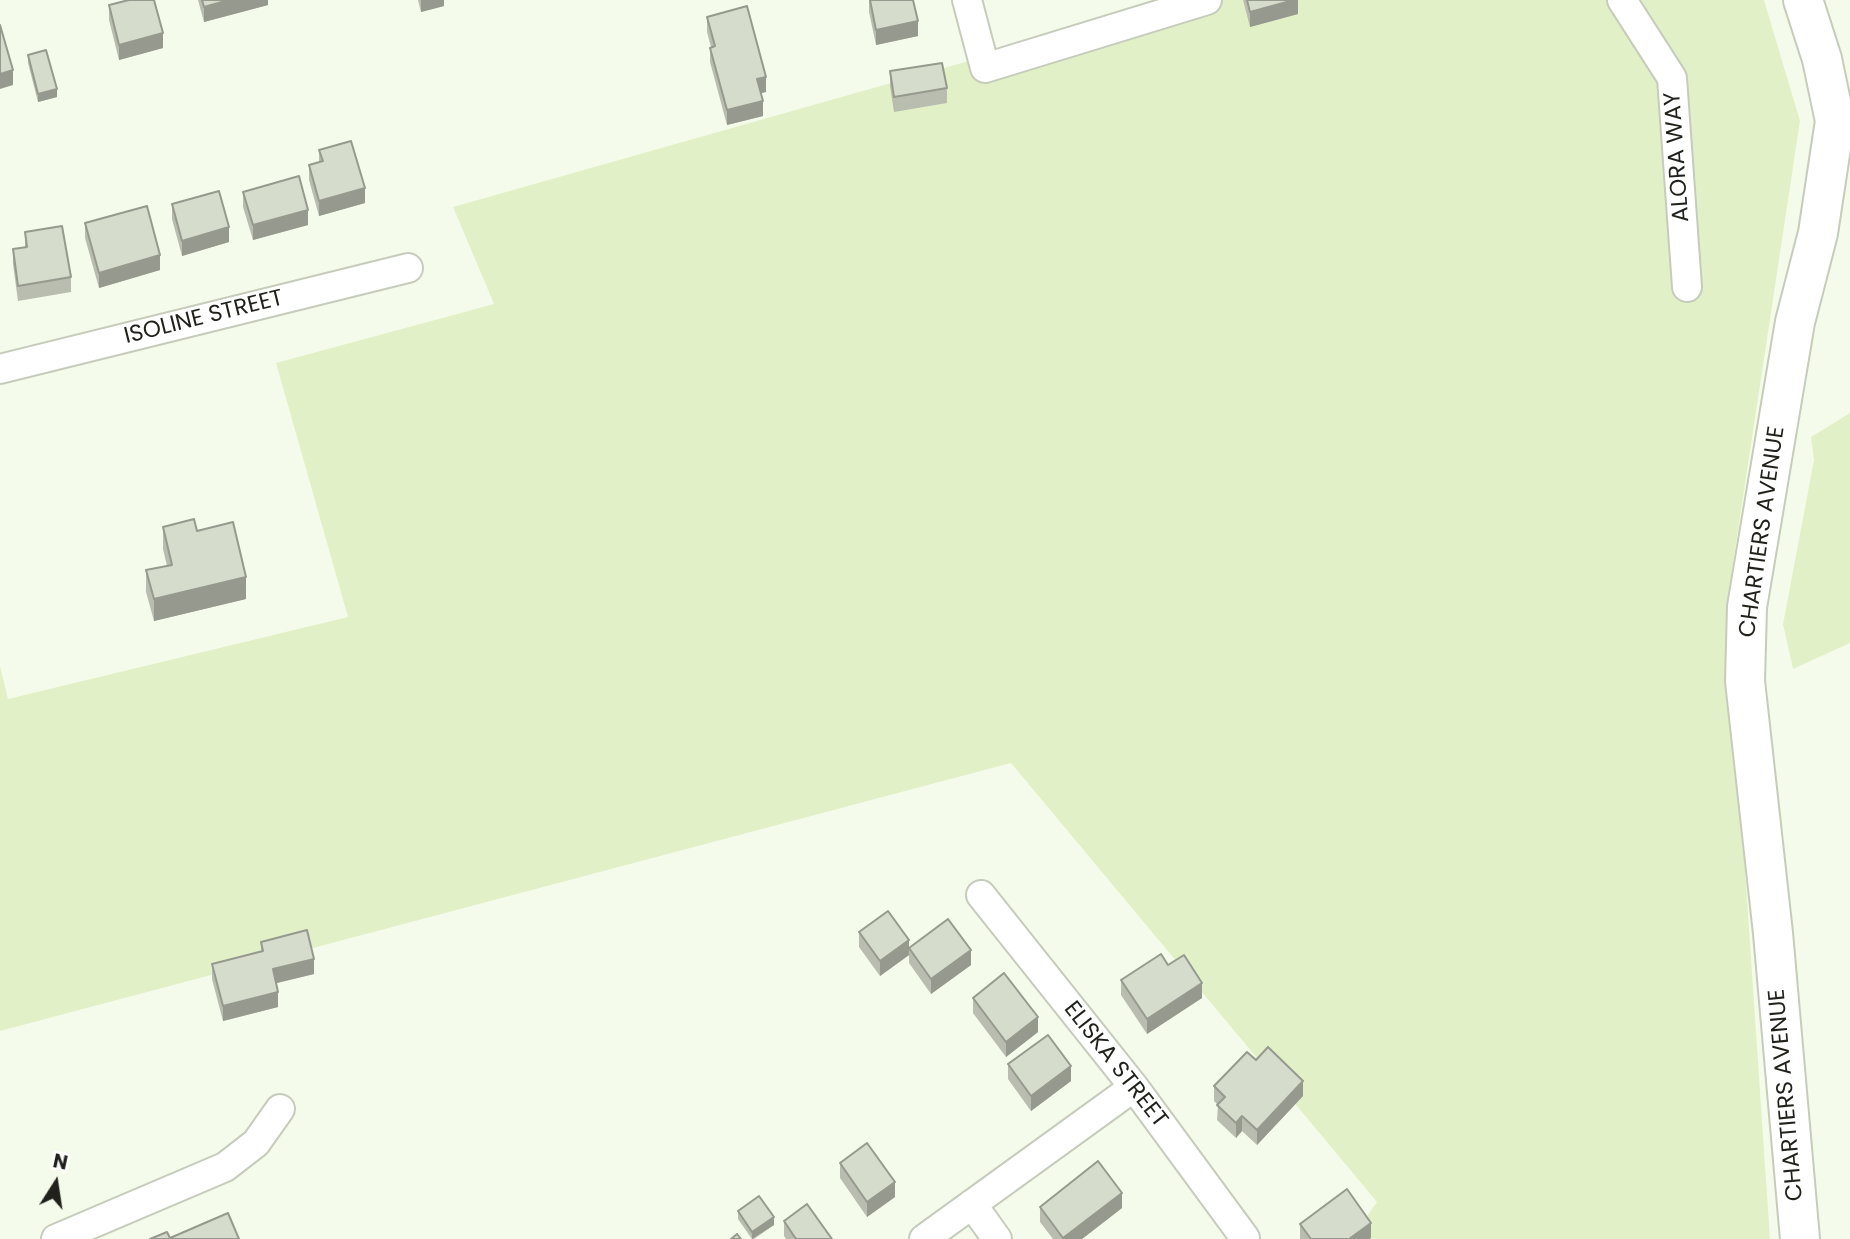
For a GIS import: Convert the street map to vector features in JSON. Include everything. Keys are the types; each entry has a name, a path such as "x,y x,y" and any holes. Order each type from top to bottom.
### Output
{"street":[{"path":"967,0 985,68 1207,0"},
{"name":"ALORA WAY","path":"1622,0 1672,78 1687,287"},
{"name":"CHARTIERS AVENUE","path":"1800,1239 1773,933 1745,681 1747,607 1795,322 1818,233 1835,121 1822,58 1803,0"},
{"name":"ISOLINE STREET","path":"0,369 408,268"},
{"name":"ELISKA STREET","path":"981,895 1134,1087 1245,1238"},
{"path":"924,1239 1134,1087"},
{"path":"56,1239 225,1167 256,1143 280,1109"},
{"path":"972,1204 997,1239"}],"green space":[{"path":"1184,0 1764,0 1800,121 1727,603 1770,1239 1351,1239 1377,1202 1011,763 0,1031 0,666 8,699 348,617 276,363 494,304 453,207"},
{"path":"1850,413 1850,643 1793,669 1783,624 1814,460 1811,437"}],"building":[{"path":"129,0 154,0 163,33 119,45 109,5"},
{"path":"202,0 229,0 204,7"},
{"path":"870,0 913,0 918,21 876,30"},
{"path":"1247,0 1294,0 1250,12"},
{"path":"747,6 766,77 757,79 763,101 727,110 710,48 715,46 707,17"},
{"path":"0,25 13,70 0,74"},
{"path":"46,50 57,89 38,94 28,55"},
{"path":"942,63 947,88 894,97 890,71"},
{"path":"351,141 365,188 319,201 309,165 323,161 319,150"},
{"path":"299,176 308,210 253,225 243,192"},
{"path":"219,191 229,227 182,241 172,204"},
{"path":"147,206 160,255 99,273 85,223"},
{"path":"62,226 71,277 18,286 13,249 27,247 25,232"},
{"path":"194,519 197,531 233,522 246,577 154,599 146,570 172,565 163,527"},
{"path":"888,911 909,940 880,961 859,932"},
{"path":"948,919 971,950 931,979 909,948"},
{"path":"307,930 314,959 273,969 278,992 223,1006 212,964 263,951 261,942"},
{"path":"1161,954 1168,965 1184,955 1202,983 1147,1019 1121,980"},
{"path":"1004,973 1038,1017 1006,1042 973,998"},
{"path":"1048,1035 1071,1066 1031,1096 1008,1064"},
{"path":"1268,1047 1303,1081 1257,1130 1242,1116 1236,1123 1217,1105 1225,1097 1214,1086 1247,1052 1256,1060"},
{"path":"867,1143 895,1182 867,1202 840,1163"},
{"path":"1098,1161 1122,1193 1063,1238 1040,1207"},
{"path":"1347,1189 1371,1223 1349,1239 1311,1239 1300,1224"},
{"path":"759,1196 774,1217 752,1232 738,1211"},
{"path":"807,1204 832,1239 796,1239 784,1221"},
{"path":"228,1213 239,1239 150,1239 167,1232 170,1238"}]}
